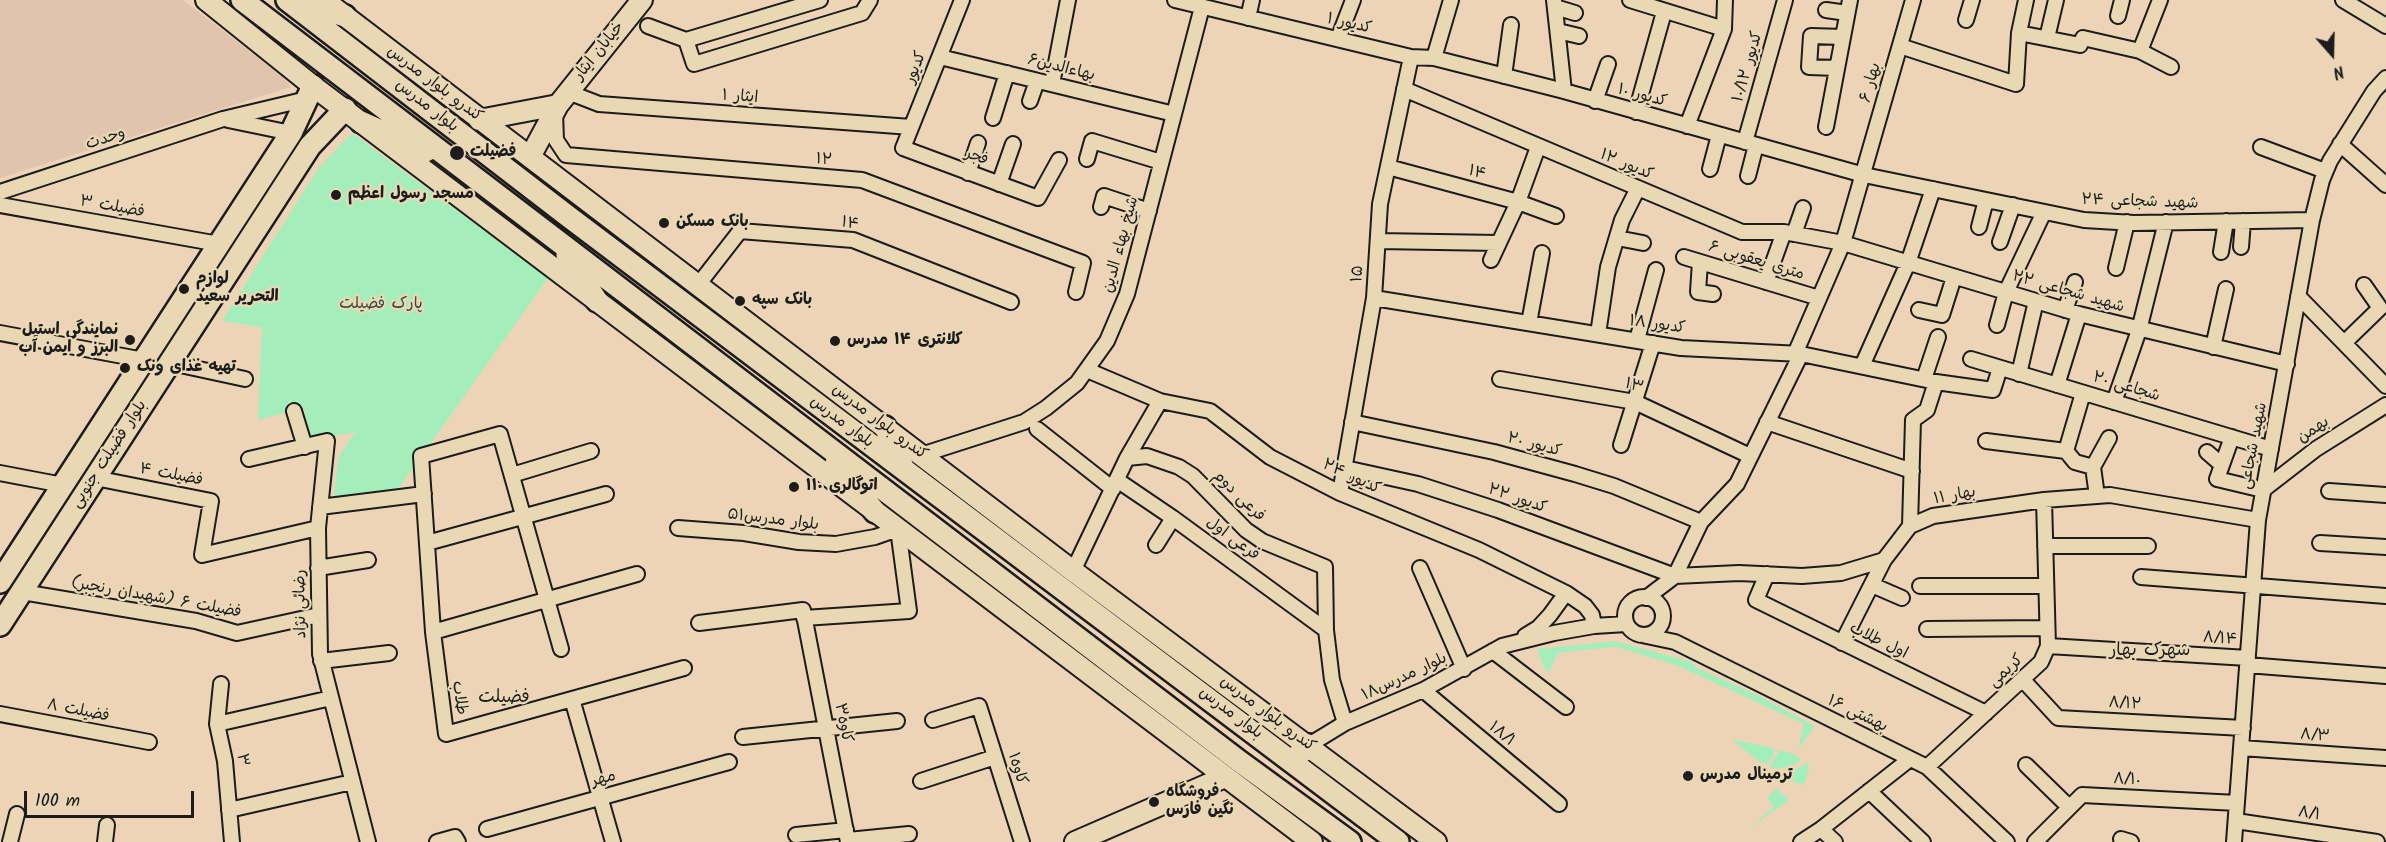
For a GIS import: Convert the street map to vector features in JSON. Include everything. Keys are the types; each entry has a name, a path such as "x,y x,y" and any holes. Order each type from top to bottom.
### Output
{"main road":[{"path":"206,0 310,92 461,167"},
{"name":"بلوار مدرس","path":"242,0 1239,761 1350,842"},
{"name":"بلوار مدرس","path":"287,0 904,470 1398,842"},
{"path":"292,0 345,16"},
{"name":"کندرو بلوار مدرس","path":"324,0 1073,571 1436,842"},
{"name":"خیابان ایثار","path":"530,157 560,102 642,0"},
{"name":"بلوار فضیلت جنوبی","path":"0,582 291,133 310,92"},
{"path":"479,120 560,102"},
{"path":"353,115 1312,842"},
{"name":"بلوار فضیلت جنوبی","path":"0,625 310,146 353,115"},
{"path":"291,133 295,129 307,130 311,135 310,146"},
{"path":"559,242 597,301"},
{"path":"190,288 210,302"},
{"path":"885,427 904,470"},
{"path":"814,437 875,512"},
{"path":"1015,590 1034,567"},
{"path":"1292,761 1309,745"},
{"path":"1076,842 1100,838 1225,777"}],"street":[{"path":"648,26 686,40 820,0"},
{"path":"686,40 694,64 862,13 870,0"},
{"name":"کدیور","path":"903,148 962,0"},
{"path":"1052,84 1068,0"},
{"name":"کدیور ۱","path":"1175,0 1411,57"},
{"path":"1248,18 1252,0"},
{"path":"1338,39 1353,0"},
{"path":"1434,58 1451,0"},
{"path":"1630,0 1724,29"},
{"path":"1687,126 1724,29 1725,0"},
{"name":"کدیور ۱۰/۱۲","path":"1748,176 1750,144 1785,0"},
{"name":"بهار ۶","path":"1662,615 1673,579 1701,522 1737,484 1798,354 1843,243 1913,0"},
{"path":"1966,20 1971,0"},
{"path":"1900,46 2016,84 2019,33 2026,0"},
{"path":"2047,38 2056,0"},
{"path":"2118,16 2122,0"},
{"path":"2140,51 2160,0"},
{"path":"2343,0 2386,26"},
{"name":"شیخ بهاء الدین","path":"921,455 1024,422 1077,383 1107,341 1127,294 1174,114 1197,4"},
{"path":"1555,4 1575,13"},
{"path":"1555,4 1564,91"},
{"path":"1826,10 1849,7 1826,127"},
{"path":"1636,112 1664,12"},
{"path":"1504,76 1511,25"},
{"path":"1558,31 1579,36"},
{"path":"2019,33 2080,45 2083,38 2140,51 2171,67"},
{"path":"1837,68 1809,67 1811,36 1843,37"},
{"name":"۶بهاءالدين","path":"940,57 1174,114"},
{"name":"کدیور ۱۰","path":"1411,57 1434,58 1564,91 1864,175"},
{"name":"۱۵","path":"1340,494 1374,298 1380,204 1411,57"},
{"path":"1595,101 1608,64"},
{"path":"993,118 1007,73"},
{"name":"شهید شجاعی","path":"2234,842 2258,520 2312,220 2325,171 2374,91 2386,78"},
{"path":"1030,102 1037,81"},
{"name":"کدیور ۱۲","path":"1404,89 1742,232 1789,233 1843,243"},
{"name":"وحدت","path":"0,192 310,92"},
{"name":"ایثار ۱","path":"560,102 911,127"},
{"path":"560,102 556,141 566,155 561,180"},
{"path":"223,119 291,133"},
{"path":"1710,169 1719,135"},
{"path":"1088,159 1092,141 1161,162"},
{"path":"968,172 978,143"},
{"path":"999,184 1013,144"},
{"path":"2340,144 2386,185"},
{"path":"1491,260 1518,202 1538,147"},
{"path":"2260,147 2325,171"},
{"name":"فجر","path":"903,148 1038,198 1059,160"},
{"name":"۱۲","path":"566,155 862,180 1083,263 1076,292"},
{"name":"۱۴","path":"1388,167 1518,202 1556,216"},
{"name":"شهید شجاعی ۲۴","path":"1864,175 2084,220 2127,222 2312,220"},
{"path":"1598,334 1608,267 1622,220 1638,188"},
{"path":"1862,366 1908,263 1933,189"},
{"path":"1101,207 1104,196 1149,211"},
{"path":"1978,227 1986,200"},
{"name":"فضیلت ۳","path":"0,205 219,244"},
{"path":"2000,242 2013,205"},
{"path":"1766,282 1803,208"},
{"path":"1997,325 2006,292 2044,212"},
{"path":"2221,252 2226,221"},
{"path":"2241,247 2243,221"},
{"path":"2116,268 2127,222"},
{"path":"2114,402 2139,330 2166,222"},
{"name":"۱۴","path":"698,285 740,231 853,240 1011,302"},
{"path":"1617,238 1643,243"},
{"path":"1378,241 1498,243"},
{"name":"شهید شجاعی ۲۲","path":"1843,243 2079,314 2287,364"},
{"path":"1529,323 1542,253"},
{"name":"۶ متری یعقوبی","path":"1684,257 1819,298"},
{"path":"1700,262 1698,292 1713,294"},
{"path":"1636,340 1656,270"},
{"path":"1919,310 1942,315 1954,277"},
{"path":"2065,310 2075,282"},
{"path":"2344,343 2380,308 2364,285"},
{"path":"2214,347 2226,289"},
{"path":"2298,296 2386,386"},
{"name":"کدیور ۱۸","path":"1374,298 1681,348 1798,354 1930,381 1993,390 2000,368"},
{"path":"2019,374 2036,301"},
{"path":"2057,385 2079,314"},
{"path":"0,333 144,360"},
{"path":"1842,643 1884,560 1910,526 1913,420 1927,410 1938,337"},
{"path":"1621,445 1653,343"},
{"name":"شجاعی ۲۰","path":"1971,360 2271,449"},
{"path":"171,363 244,379"},
{"name":"کدیور ۲۴","path":"1087,370 1160,401 1210,411 1270,457 1340,494 1479,550 1566,593 1585,606 1592,615 1594,626"},
{"name":"۱۳","path":"1500,379 1635,402 1750,456"},
{"path":"2066,451 2083,393"},
{"path":"1073,571 1128,458 1160,401"},
{"name":"بهمن","path":"2263,490 2316,448 2386,405"},
{"path":"294,411 304,447"},
{"name":"کدیور ۲۰","path":"1352,422 1494,452 1575,474 1614,486 1701,522"},
{"path":"1767,422 1912,471"},
{"name":"فرعی اول","path":"1037,429 1115,484 1173,518 1326,630"},
{"name":"طلاب","path":"512,475 501,434 421,456 433,632 446,734 684,668"},
{"path":"2232,437 2217,479 2263,490"},
{"path":"2097,496 2093,467 2109,438"},
{"name":"رضائی نژاد","path":"249,459 327,441 318,528 321,661 368,842"},
{"path":"1986,441 2066,451 2075,462 2093,467"},
{"path":"561,649 512,475 591,451"},
{"path":"2208,452 2222,465"},
{"name":"فرعی دوم","path":"1128,458 1147,456 1179,467 1193,476 1246,530 1262,541 1325,567 1326,630"},
{"name":"کدیور ۲۲","path":"1344,468 1418,484 1498,510 1673,579"},
{"path":"0,473 63,485"},
{"name":"فضیلت ۴","path":"95,478 211,501 201,555 318,528"},
{"path":"2329,491 2386,495"},
{"path":"320,507 424,494"},
{"path":"427,543 606,494"},
{"name":"بهار ۱۱","path":"1910,526 1934,516 2044,500 2110,495 2258,520"},
{"path":"2044,500 2048,646"},
{"path":"1156,545 1173,518"},
{"name":"بلوار مدرس۵۱","path":"678,528 836,544 898,530"},
{"path":"699,623 804,614 909,611 898,530"},
{"path":"2320,543 2386,547"},
{"path":"2045,546 2148,546"},
{"path":"318,568 368,560"},
{"path":"1662,615 1654,632 1642,635 1635,633 1626,624 1625,617 1629,605 1634,600 1646,597 1673,579 1739,573 1802,576 1841,573 1884,560"},
{"path":"1420,568 1464,669"},
{"path":"433,632 637,574"},
{"name":"اول طلاب","path":"1767,574 1756,600 1986,713"},
{"path":"2141,577 2386,596"},
{"path":"1872,585 1902,598"},
{"path":"1920,586 2046,586"},
{"name":"فضیلت ۶ (شهیدان رنجبر)","path":"22,592 196,621 237,633 319,615"},
{"path":"1516,642 1538,628 1566,593"},
{"path":"1646,597 1658,603 1675,642"},
{"name":"کاوه۳","path":"804,614 848,837"},
{"path":"1516,642 1594,626 1626,624"},
{"path":"1926,629 2047,628"},
{"path":"1326,630 1332,680 1345,723"},
{"name":"۱۶ بهشتی","path":"1642,635 1675,642 1927,767 2007,842"},
{"name":"بلوار مدرس۱۸","path":"1309,745 1345,723 1423,690 1493,651 1516,642"},
{"name":"۸/۱۴","path":"2048,646 2386,676"},
{"name":"کریمی","path":"1927,767 2042,662 2048,646"},
{"path":"1493,651 1566,707"},
{"path":"321,661 389,653"},
{"name":"۸/۱۲","path":"2023,680 2058,718 2242,728"},
{"name":"۳","path":"221,684 217,724 225,761 232,842"},
{"name":"۱۸/۱","path":"1423,690 1558,804"},
{"path":"217,724 331,698"},
{"path":"572,699 613,842"},
{"name":"کاوه۱","path":"933,720 979,706 1022,842"},
{"name":"فضیلت ۸","path":"0,714 149,742"},
{"path":"743,737 897,721"},
{"name":"۸/۳","path":"2241,748 2386,758"},
{"path":"921,781 995,757"},
{"path":"1801,842 1910,759"},
{"name":"مهر","path":"487,829 729,762"},
{"path":"2026,765 2069,807"},
{"path":"230,810 352,782"},
{"path":"1869,791 1923,842"},
{"name":"۸/۱۰","path":"2035,842 2082,795 2237,803"},
{"path":"10,842 17,814"},
{"name":"۸/۱","path":"2236,821 2377,842"},
{"path":"105,842 107,825"},
{"path":"1821,829 1835,842"},
{"path":"796,835 848,837 909,834"},
{"path":"437,842 455,837 458,842"}],"shaded area":[{"path":"0,0 183,0 282,76 291,87 0,178"}],"green space":[{"name":"پارک فضیلت","path":"352,133 548,278 396,492 333,503 339,456 355,432 313,440 303,408 258,420 262,327 222,321 318,169"},
{"path":"1615,641 1692,662 1695,667 1757,695 1815,726 1798,749 1804,724 1678,666 1617,647 1558,653 1550,670 1546,672 1537,649"},
{"path":"1731,739 1774,749 1773,757 1767,763 1761,763"},
{"path":"1780,750 1794,754 1801,759 1796,764 1778,769 1769,767"},
{"path":"1808,763 1809,769 1804,784 1801,785 1783,776 1787,772"},
{"path":"1776,788 1789,800 1747,830 1774,807 1767,799"}],"place":[{"name":"فضیلت","path":"457,153"},
{"name":"مسجد رسول اعظم","path":"336,195"},
{"name":"بانک مسکن","path":"664,223"},
{"name":"لوازم التحریر سعید","path":"184,289"},
{"name":"بانک سپه","path":"740,301"},
{"name":"نمایندگی استيل البرز و ایمن آب","path":"130,340"},
{"name":"کلانتری ۱۴ مدرس","path":"835,341"},
{"name":"تهیه غذای ونک","path":"125,368"},
{"name":"اتوگالری ۱۱۰","path":"794,487"},
{"name":"ترمینال مدرس","path":"1688,776"},
{"name":"فروشگاه نگین فارس","path":"1154,802"}],"district":[{"name":"شهرک بهار","path":"2150,652"},
{"name":"فضیلت","path":"504,699"}]}
